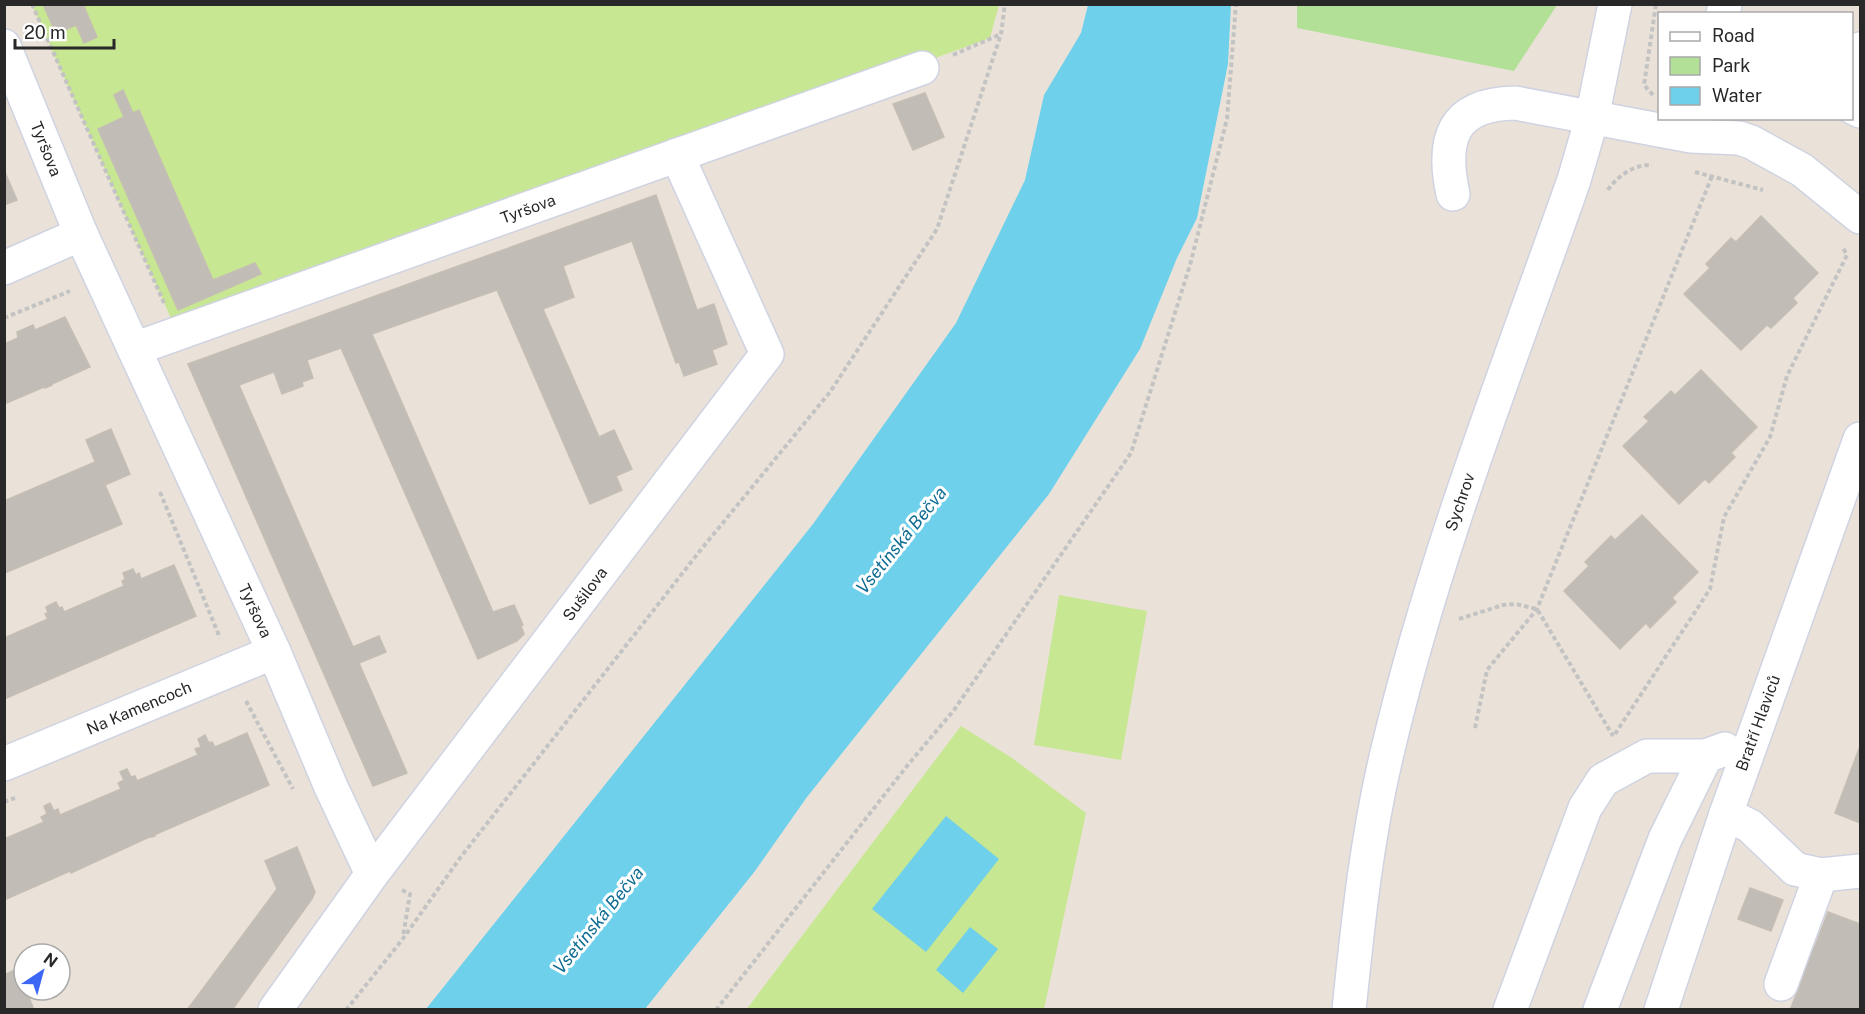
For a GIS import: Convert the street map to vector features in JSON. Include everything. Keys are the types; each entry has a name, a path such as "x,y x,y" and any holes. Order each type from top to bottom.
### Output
{"street":[{"name":"Sychrov","path":"1349,1010 1370,841 1387,751 1415,642 1476,456 1574,180 1592,118 1615,4"},
{"name":"Tyršova","path":"4,46 81,234 274,652 331,787 372,874"},
{"path":"1853,71 1860,49"},
{"name":"Tyršova","path":"134,350 922,68"},
{"path":"1453,194 1448,171 1448,153 1455,128 1481,108 1496,104 1515,104 1592,118 1694,127 1752,142 1802,170 1850,228"},
{"name":"Sušilova","path":"275,1010 372,874 767,354 677,155"},
{"path":"4,268 81,234"},
{"name":"Bratří Hlaviců","path":"1661,1010 1726,814 1860,439"},
{"name":"Na Kamencoch","path":"4,764 274,652"},
{"path":"1510,1010 1585,808 1603,780 1647,756 1706,756 1753,738"},
{"path":"1600,1010 1665,838 1706,756"},
{"path":"1726,814 1750,826 1795,869 1821,875 1860,871"},
{"path":"1781,984 1821,875"}],"path":[{"path":"32,4 178,334"},
{"path":"346,1010 402,940 460,858 699,552 830,392 937,229 1001,34 1005,4"},
{"path":"716,1010 907,766 954,710 1131,453 1190,265 1227,119 1236,4"},
{"path":"1656,4 1644,85 1656,98"},
{"path":"922,68 1001,34"},
{"path":"1603,198 1614,182 1623,175 1636,168 1655,165"},
{"path":"1692,172 1771,193"},
{"path":"1475,728 1487,670 1537,609 1712,176"},
{"path":"1454,621 1509,604 1537,609 1613,738 1710,589 1724,517 1770,437 1787,376 1847,255 1850,228"},
{"path":"4,318 102,278"},
{"path":"246,701 294,792"},
{"path":"372,874 410,894 402,940"}],"green space":[{"path":"1297,4 1557,5 1514,71 1297,28"},
{"path":"32,5 999,5 990,38 178,334"},
{"path":"1059,595 1147,611 1121,760 1034,745"},
{"path":"961,726 1012,758 1086,813 1044,1009 746,1010"}],"water":[{"name":"Vsetínská Bečva","path":"1088,5 1231,5 1228,64 1197,218 1177,258 1140,349 1049,494 807,797 755,871 645,1009 426,1009 813,524 956,323 1025,180 1044,95 1081,33"},
{"path":"946,816 999,859 926,952 872,909"},
{"path":"970,927 998,949 963,993 936,970"}],"building":[{"path":"43,4 83,4 97,37 84,43 76,25 56,34"},
{"path":"123,90 133,113 139,110 213,280 255,263 261,274 178,310 98,129 124,117 114,95"},
{"path":"925,93 944,137 913,150 893,104"},
{"path":"4,170 17,200 4,205"},
{"path":"656,195 697,310 714,304 727,344 712,350 717,364 684,376 679,362 676,363 632,241 563,266 574,297 543,309 599,437 614,430 632,469 616,476 622,490 590,504 497,290 448,307 436,274"},
{"path":"1761,216 1818,273 1793,298 1797,303 1771,328 1767,325 1741,350 1684,294 1710,268 1706,264 1731,238 1736,242"},
{"path":"436,274 448,307 372,334 493,612 514,605 523,625 521,626 524,634 517,641 478,659 341,348 307,360 313,378 302,382 303,386 282,394 274,372 239,385 353,647 379,636 386,652 359,663 407,773 373,786 188,364"},
{"path":"65,317 90,367 4,404 4,344 18,338 17,332 33,325 35,330"},
{"path":"1701,370 1757,427 1731,453 1735,457 1709,483 1705,479 1679,504 1623,446 1649,421 1644,417 1671,391 1675,395"},
{"path":"111,429 130,474 105,485 86,440"},
{"path":"95,462 122,524 5,573 4,501"},
{"path":"1642,515 1698,572 1672,598 1676,602 1650,628 1646,623 1620,649 1564,591 1589,566 1585,562 1611,536 1615,540"},
{"path":"174,565 196,616 4,699 4,638 48,619 45,614 48,613 46,607 56,602 64,612 124,586 123,573 133,569 136,575 139,573 141,579"},
{"path":"247,733 269,785 71,873 70,871 4,900 4,839 44,822 41,817 47,814 44,806 50,803 54,811 58,809 60,815 121,789 118,783 124,780 120,772 127,769 131,777 135,776 137,781 198,755 195,749 201,747 198,739 205,735 209,743 212,742 215,747"},
{"path":"1860,746 1860,823 1835,813"},
{"path":"297,847 315,892 312,899 232,1010 187,1010 277,889 265,861"},
{"path":"1750,888 1783,900 1771,931 1738,919"},
{"path":"1828,912 1860,924 1860,1010 1790,1010 1802,980 1796,978 1809,944 1815,946"},
{"path":"12,971 12,1002 31,1002 34,1010 4,1010 4,975"}]}
